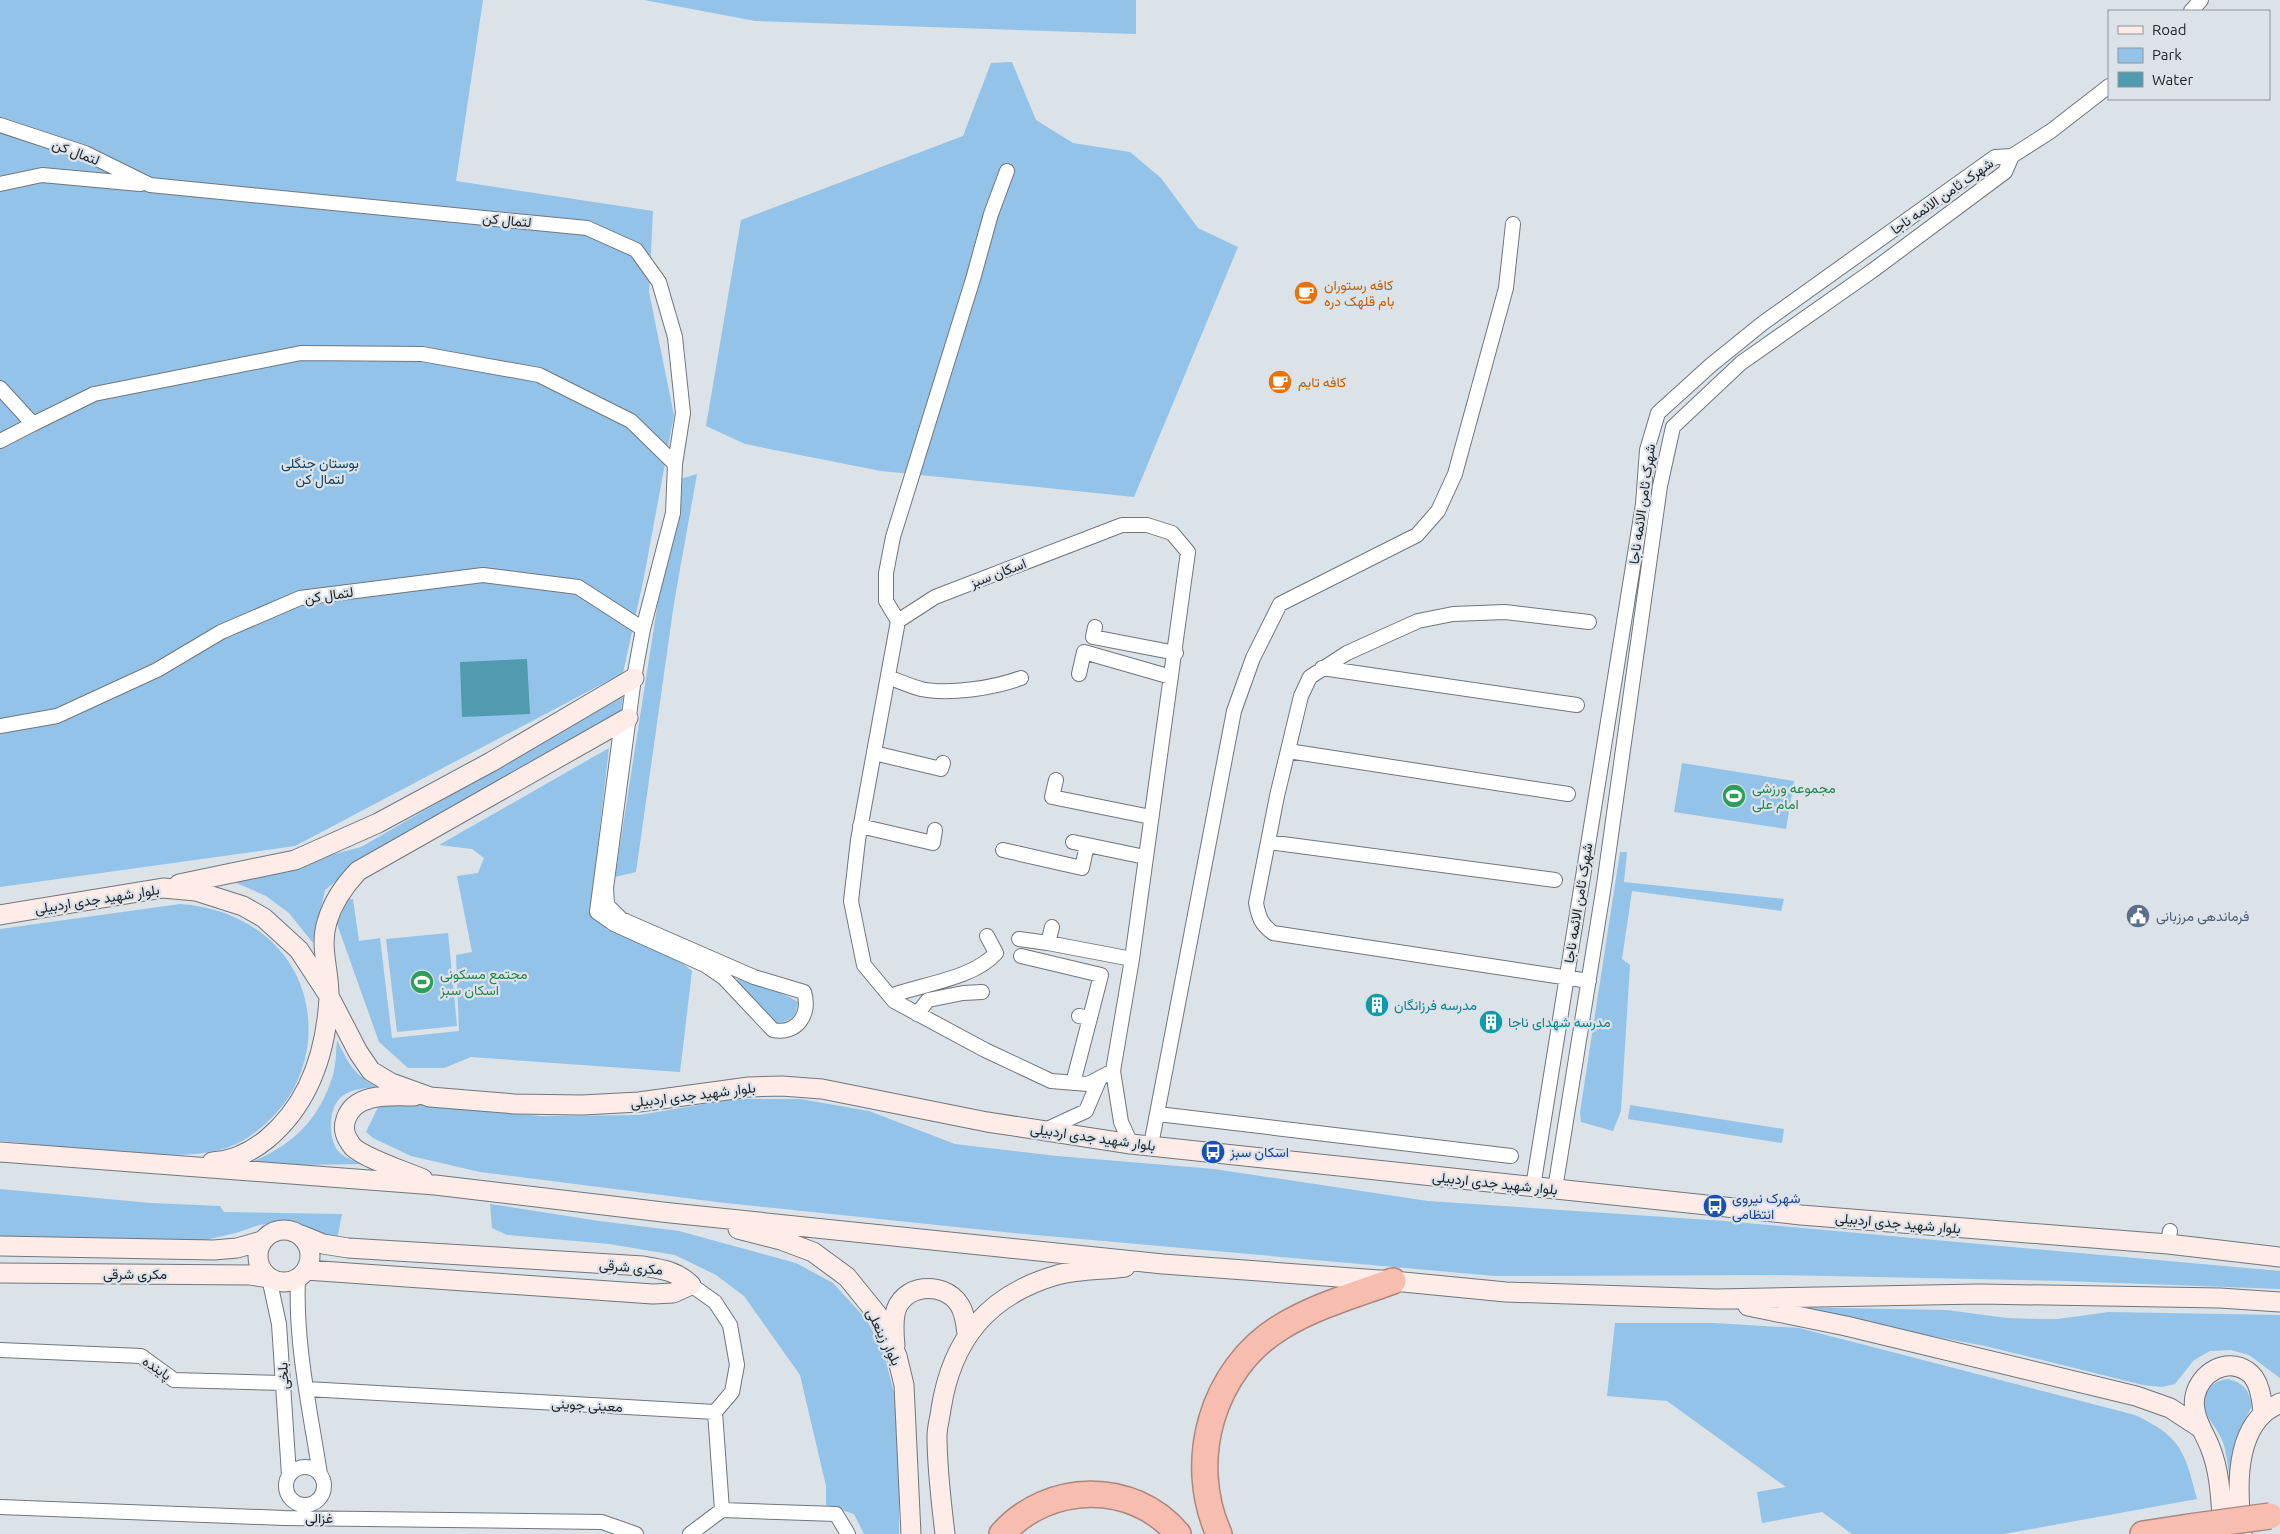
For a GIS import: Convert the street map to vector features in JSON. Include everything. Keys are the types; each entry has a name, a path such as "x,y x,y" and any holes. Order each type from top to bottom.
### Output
{"highway":[{"path":"1219,1534 1210,1510 1206,1490 1206,1446 1210,1422 1218,1399 1241,1361 1279,1328 1301,1316 1393,1281"},
{"path":"1002,1534 1021,1516 1054,1500 1078,1494 1103,1494 1128,1499 1149,1508 1178,1534"},
{"path":"2143,1534 2275,1515"}],"main road":[{"path":"163,888 294,860 378,823 492,762 634,678"},
{"path":"148,1164 216,1162 239,1157 259,1145 293,1114 316,1069 322,1051 329,996 324,944 326,924 342,888 358,871 625,719"},
{"name":"بلوار شهید جدی اردبیلی","path":"0,915 163,888 196,891 243,906 264,918 300,950 329,996 358,1052 372,1070 391,1083 430,1097 515,1104 582,1105 639,1102 749,1087 782,1086 822,1089 987,1122 1131,1144 1801,1215 2169,1238 2280,1257"},
{"path":"430,1097 385,1096 366,1099 351,1111 344,1126 346,1136 354,1148 369,1158 435,1185"},
{"path":"0,1152 435,1185 671,1213 1163,1264 1393,1281 1506,1292 1716,1299 1980,1294 2220,1298 2280,1302"},
{"name":"بلوار زینعلی","path":"671,1213 781,1240 813,1252 846,1277 877,1314 897,1356 904,1385 911,1534"},
{"path":"284,1229 300,1235 309,1248 310,1256 302,1274 284,1282 269,1278 259,1265 257,1257 262,1241 268,1234 284,1229"},
{"name":"مکری شرقی","path":"300,1235 323,1244 348,1248 643,1266 672,1271 683,1277 691,1285 673,1293 653,1294 302,1274"},
{"name":"مکری شرقی","path":"0,1246 214,1250 238,1248 262,1241"},
{"path":"945,1534 939,1480 937,1434 948,1379 967,1334 1003,1299 1021,1289 1059,1274 1163,1264"},
{"name":"مکری شرقی","path":"0,1273 250,1275 269,1278"},
{"path":"897,1356 894,1332 895,1313 902,1299 913,1291 927,1288 940,1289 951,1295 959,1304 965,1317 967,1334"},
{"path":"1716,1299 1846,1326 2136,1396 2170,1408 2199,1427"},
{"path":"2223,1534 2217,1473 2210,1447 2199,1427 2194,1398 2202,1380 2217,1368 2232,1366 2248,1371 2255,1379 2261,1395 2263,1413"},
{"path":"2242,1534 2238,1498 2240,1458 2251,1432 2263,1413 2280,1403"}],"street":[{"path":"2192,10 2201,0"},
{"path":"2012,156 2051,131 2108,87"},
{"name":"لتمال کن","path":"0,125 85,154 150,185"},
{"name":"شهرک ثامن الائمه ناجا","path":"1533,1187 1643,496 1647,450 1658,413 1720,357 1763,323 1995,157 2012,156 2005,172 1732,371 1673,427 1659,497 1589,981 1555,1189"},
{"path":"1007,171 991,214 973,279 893,537 886,573 886,601 898,621 860,826 851,901 864,965 894,1001 985,1050 1051,1081 1088,1084 1113,1071"},
{"name":"لتمال کن","path":"0,184 42,175 587,228 636,250 659,282 675,337 683,413 675,464 673,513 643,629 625,719"},
{"path":"1151,1145 1234,712 1253,658 1280,604 1417,535 1438,511 1455,474 1506,288 1513,224"},
{"path":"1882,238 1895,254"},
{"path":"0,442 94,394 301,353 422,354 539,375 631,421 675,464"},
{"path":"1720,357 1732,371"},
{"path":"0,388 33,424"},
{"path":"1643,496 1659,497"},
{"name":"اسکان سبز","path":"898,621 935,597 1122,525 1147,525 1172,533 1188,552 1176,653 1145,857 1132,959 1113,1071 1121,1122 1131,1144"},
{"name":"لتمال کن","path":"0,726 57,716 157,670 221,632 300,598 483,575 578,587 643,629"},
{"path":"1589,622 1505,612 1453,614 1418,622 1347,653 1310,677 1301,696 1256,904 1259,919 1265,927 1273,932 1589,981"},
{"path":"1095,627 1093,637 1176,653"},
{"path":"1078,674 1084,652 1171,677"},
{"path":"1322,668 1577,705"},
{"path":"888,677 922,689 948,691 1009,682 1021,678"},
{"path":"1613,689 1631,692"},
{"path":"625,719 606,888 607,905 621,919 754,977 804,992 808,1003 806,1014 795,1026 782,1032 773,1030 763,1022 724,978 705,965 614,924 597,912 625,719"},
{"path":"1288,751 1568,794"},
{"path":"874,753 941,769 943,763"},
{"path":"1056,780 1052,797 1151,817"},
{"path":"860,826 933,843 935,830"},
{"path":"1268,842 1555,880"},
{"path":"1003,850 1082,868 1080,844 1145,857"},
{"path":"1048,943 1052,927"},
{"path":"890,996 943,981 990,961 996,953 987,936"},
{"path":"1019,939 1132,959"},
{"path":"1021,956 1100,975 1084,1017 1073,1083"},
{"path":"917,1014 928,1000 963,993 982,992"},
{"path":"1045,1130 1086,1111 1100,1078"},
{"path":"1158,1114 1511,1156"},
{"name":"بلخی","path":"302,1274 297,1299 307,1389 320,1474"},
{"name":"بلخی","path":"269,1278 279,1324 289,1475"},
{"path":"691,1285 715,1302 730,1325 737,1365 732,1392 715,1412 722,1510"},
{"name":"پاینده","path":"0,1350 141,1356 174,1380 283,1383"},
{"name":"معینی جوینی","path":"307,1389 715,1412"},
{"path":"293,1518 286,1487 289,1475 298,1468 310,1467 320,1474 328,1518"},
{"path":"290,1498 301,1504 313,1503 322,1494 324,1488"},
{"name":"غزالی","path":"0,1507 293,1518 602,1522 636,1534"},
{"path":"690,1534 722,1510 836,1514 848,1534"}],"green space":[{"name":"بوستان جنگلی لتمال کن","path":"0,0 483,0 456,181 653,211 649,292 674,415 644,577 623,673 295,846 0,887"},
{"path":"644,0 1136,0 1136,34 755,21"},
{"path":"1012,62 1036,120 1073,143 1130,152 1161,178 1198,228 1238,247 1134,497 881,471 745,444 706,426 741,220 963,136 991,63"},
{"path":"697,474 674,603 636,872 615,877 677,480"},
{"path":"623,696 621,711 367,856 325,890 313,943 289,913 266,896 232,881 361,847"},
{"path":"609,748 590,914 608,930 676,958 692,971 680,1072 471,1057 444,1068 408,1068 379,1042 337,924 348,899 353,899 359,941 380,938 392,1038 459,1031 456,955 472,952 457,876 478,873 484,858 472,849 439,845"},
{"name":"مجموعه ورزشی امام علی","path":"1682,763 1794,781 1786,829 1674,812"},
{"path":"1620,852 1627,852 1624,882 1784,899 1781,911 1632,891 1622,959 1630,965 1621,1111 1613,1131 1581,1122 1580,1112"},
{"path":"180,904 208,908 233,917 256,929 275,945 291,965 302,988 308,1014 308,1042 298,1079 284,1104 273,1117 248,1138 226,1148 199,1154 159,1154 0,1141 0,929"},
{"name":"مجتمع مسکونی اسکان سبز","path":"448,933 457,1026 397,1032 386,939"},
{"path":"740,979 792,998 798,1002 796,1011 790,1019 777,1023 765,1015 734,980"},
{"path":"337,1040 352,1068 377,1087 358,1090 344,1095 336,1103 333,1110 331,1133 335,1147 348,1158 364,1164 241,1166 273,1152 287,1143 310,1121 327,1092 333,1075"},
{"path":"734,1099 800,1099 869,1111 955,1144 1057,1156 1214,1169 1428,1201 1724,1221 2280,1271 2280,1289 2066,1281 1778,1275 1495,1276 1014,1233 717,1202 480,1172 411,1156 373,1138 366,1132 381,1101 541,1116 639,1115"},
{"path":"1630,1105 1784,1129 1782,1143 1628,1119"},
{"path":"0,1189 151,1203 220,1206 224,1212 342,1214 337,1239 300,1225 282,1222 259,1225 236,1233 192,1243 0,1238"},
{"path":"490,1204 679,1231 796,1263 833,1283 866,1319 883,1350 894,1393 899,1473 899,1534 864,1534 854,1514 826,1505 826,1486 800,1375 744,1296 716,1275 675,1255 609,1244 507,1235 492,1228"},
{"path":"1777,1307 1947,1310 2007,1318 2037,1319 2058,1319 2109,1312 2280,1315 2280,1378 2249,1355 2231,1350 2210,1351 2194,1360 2175,1384 2162,1387 2143,1385 1985,1346"},
{"path":"1615,1323 1714,1323 1799,1328 2135,1415 2162,1431 2179,1447 2189,1469 2197,1499 2004,1534 1852,1534 1822,1512 1762,1523 1757,1492 1786,1487 1667,1401 1607,1396"},
{"path":"2228,1379 2238,1382 2245,1388 2250,1396 2252,1406 2236,1438 2232,1455 2231,1492 2223,1442 2205,1410 2204,1403 2204,1396 2210,1387 2217,1382"}],"water":[{"path":"527,659 530,714 462,717 460,662"}],"place":[{"name":"کافه رستوران بام قلهک دره","path":"1306,293"},
{"name":"کافه تایم","path":"1280,382"},
{"name":"مجموعه ورزشی امام علی","path":"1734,796"},
{"name":"فرماندهی مرزبانی","path":"2138,916"},
{"name":"مجتمع مسکونی اسکان سبز","path":"422,982"},
{"name":"مدرسه فرزانگان","path":"1377,1005"},
{"name":"مدرسه شهدای ناجا","path":"1491,1022"},
{"name":"اسکان سبز","path":"1213,1152"},
{"name":"شهرک نیروی انتظامی","path":"1715,1206"}]}
